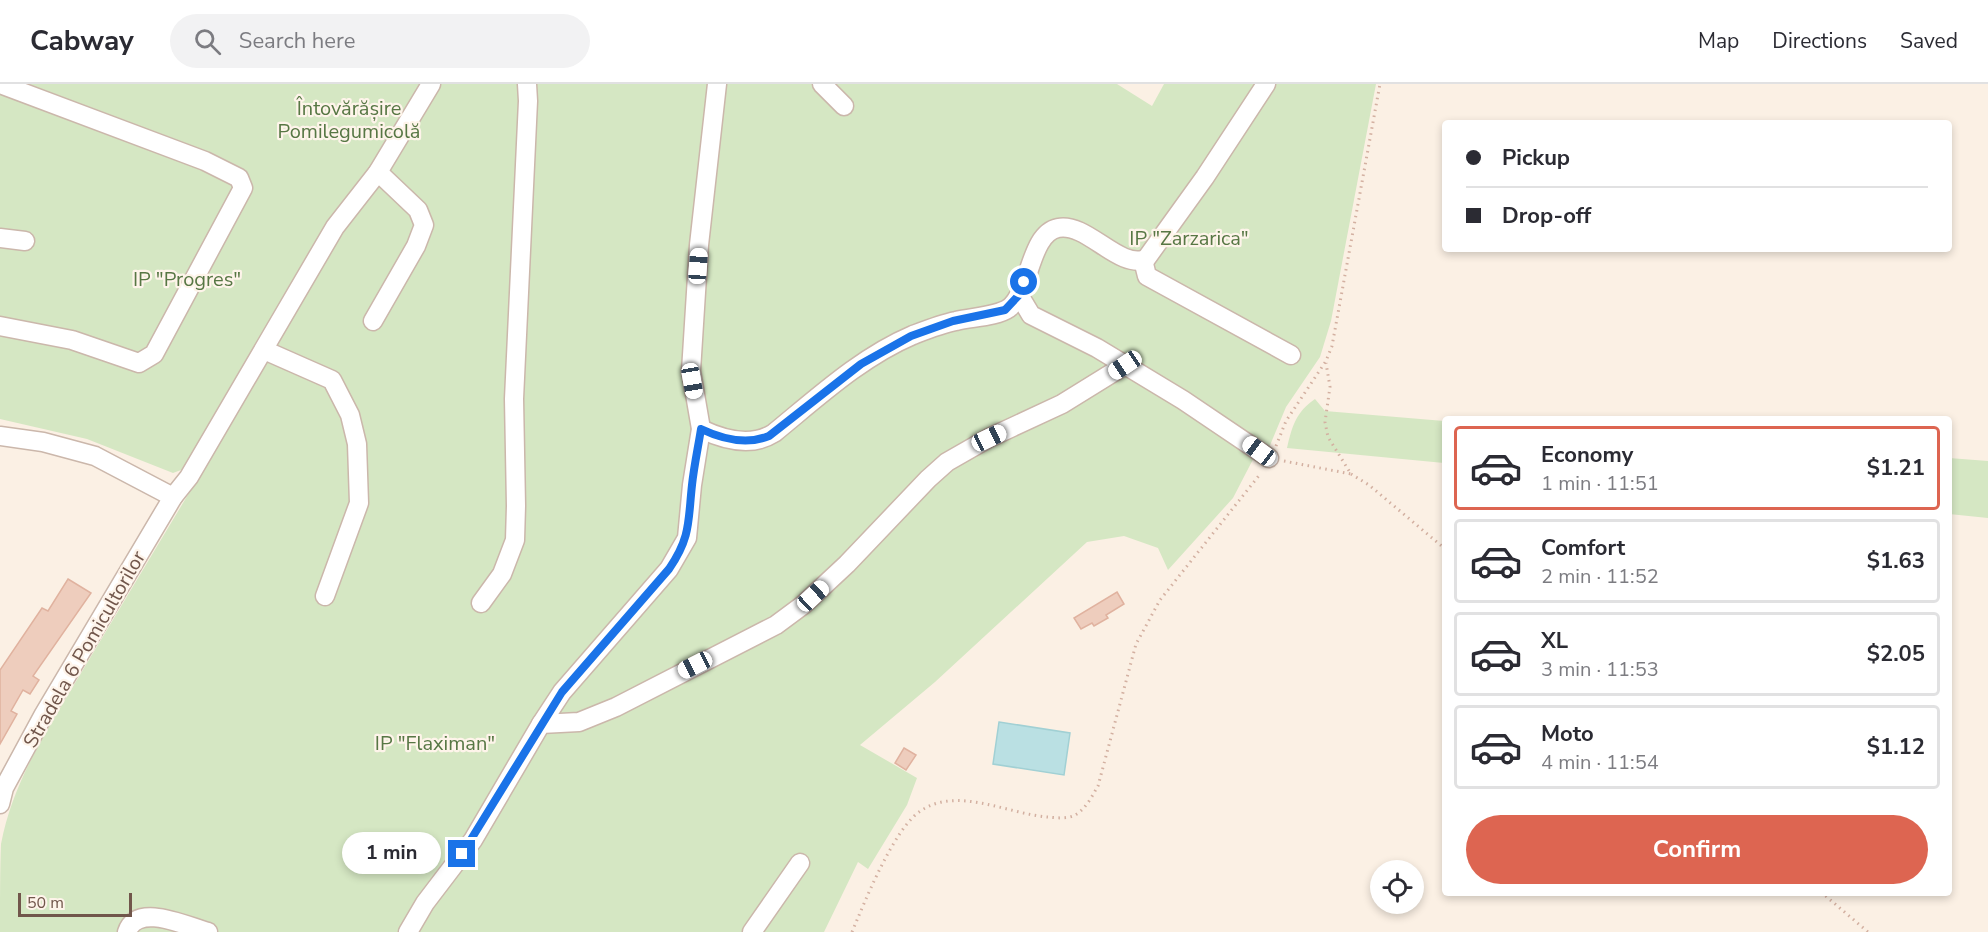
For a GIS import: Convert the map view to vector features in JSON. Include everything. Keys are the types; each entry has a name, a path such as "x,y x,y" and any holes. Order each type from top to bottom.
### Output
{"street":[{"path":"0,84 206,161 239,178 243,188 154,354 139,363 72,340 0,326"},
{"name":"Stradela 6 Pomicultorilor","path":"0,804 4,788 44,714 173,497 189,477 335,227 378,172 431,84"},
{"path":"481,603 502,574 515,540 514,399 527,84"},
{"path":"408,932 425,903 473,840 562,692 669,569 681,551 688,531 692,485 701,429 691,371 699,245 717,84"},
{"path":"822,84 844,106"},
{"path":"701,429 716,436 761,440 774,433 861,364 901,342 953,321 1005,310 1019,295 1041,242 1049,233 1058,228 1071,228 1131,260 1143,260 1149,256 1266,84"},
{"path":"373,321 412,254 424,225 418,210 378,172"},
{"path":"0,238 25,241"},
{"path":"1143,260 1147,276 1291,355"},
{"path":"1019,295 1031,315 1097,348 1210,417 1269,458"},
{"path":"264,350 332,380 350,415 357,444 359,503 325,596"},
{"path":"541,724 579,722 616,707 776,626 803,605 847,564 947,462 989,438 1069,401 1125,365"},
{"path":"1,437 43,442 95,456 173,497"},
{"path":"752,932 800,863"},
{"path":"127,932 137,918 147,916 208,932"}],"path":[{"path":"852,932 871,886 901,833 917,814 933,803 958,800 1027,816 1057,818 1074,816 1085,806 1098,786 1136,644 1160,600 1258,479 1286,421 1326,362 1337,327 1380,84"},
{"path":"1326,362 1330,387 1325,422 1328,437 1351,474"},
{"path":"1269,458 1351,474 1370,485 1442,546"},
{"path":"1826,896 1868,932"}],"green space":[{"path":"0,84 1117,84 1152,106 1164,84 1376,84 1331,321 1320,357 1286,407 1268,450 1262,442 1233,498 1168,570 1158,548 1124,536 1087,542 935,682 860,745 917,778 907,805 868,869 858,862 824,932 0,932 1,844 4,828 20,784 48,728 201,473 189,467 173,473 87,439 0,419"},
{"path":"1315,399 1325,411 1442,421 1442,463 1287,448 1296,420"},
{"path":"1952,458 1988,461 1988,518 1952,514"}],"water":[{"path":"999,722 1070,733 1064,775 993,764"}],"building":[{"path":"68,579 91,593 33,676 39,680 30,694 23,690 11,711 17,714 0,744 0,670 42,608 48,611"},
{"path":"1117,592 1124,604 1106,615 1108,618 1094,626 1092,623 1081,629 1074,618"},
{"path":"904,748 916,755 906,770 895,763"}],"route":[{"path":"462,854 473,840 562,692 669,569 681,551 687,538 701,429 716,436 740,440 761,440 774,433 861,364 911,336 953,321 1005,310 1019,295 1024,282"}],"park label":[{"name":"Întovărășire Pomilegumicolă","path":"349,120"},
{"name":"IP \"Zarzarica\"","path":"1189,238"},
{"name":"IP \"Progres\"","path":"187,279"},
{"name":"IP \"Flaximan\"","path":"435,743"}]}
